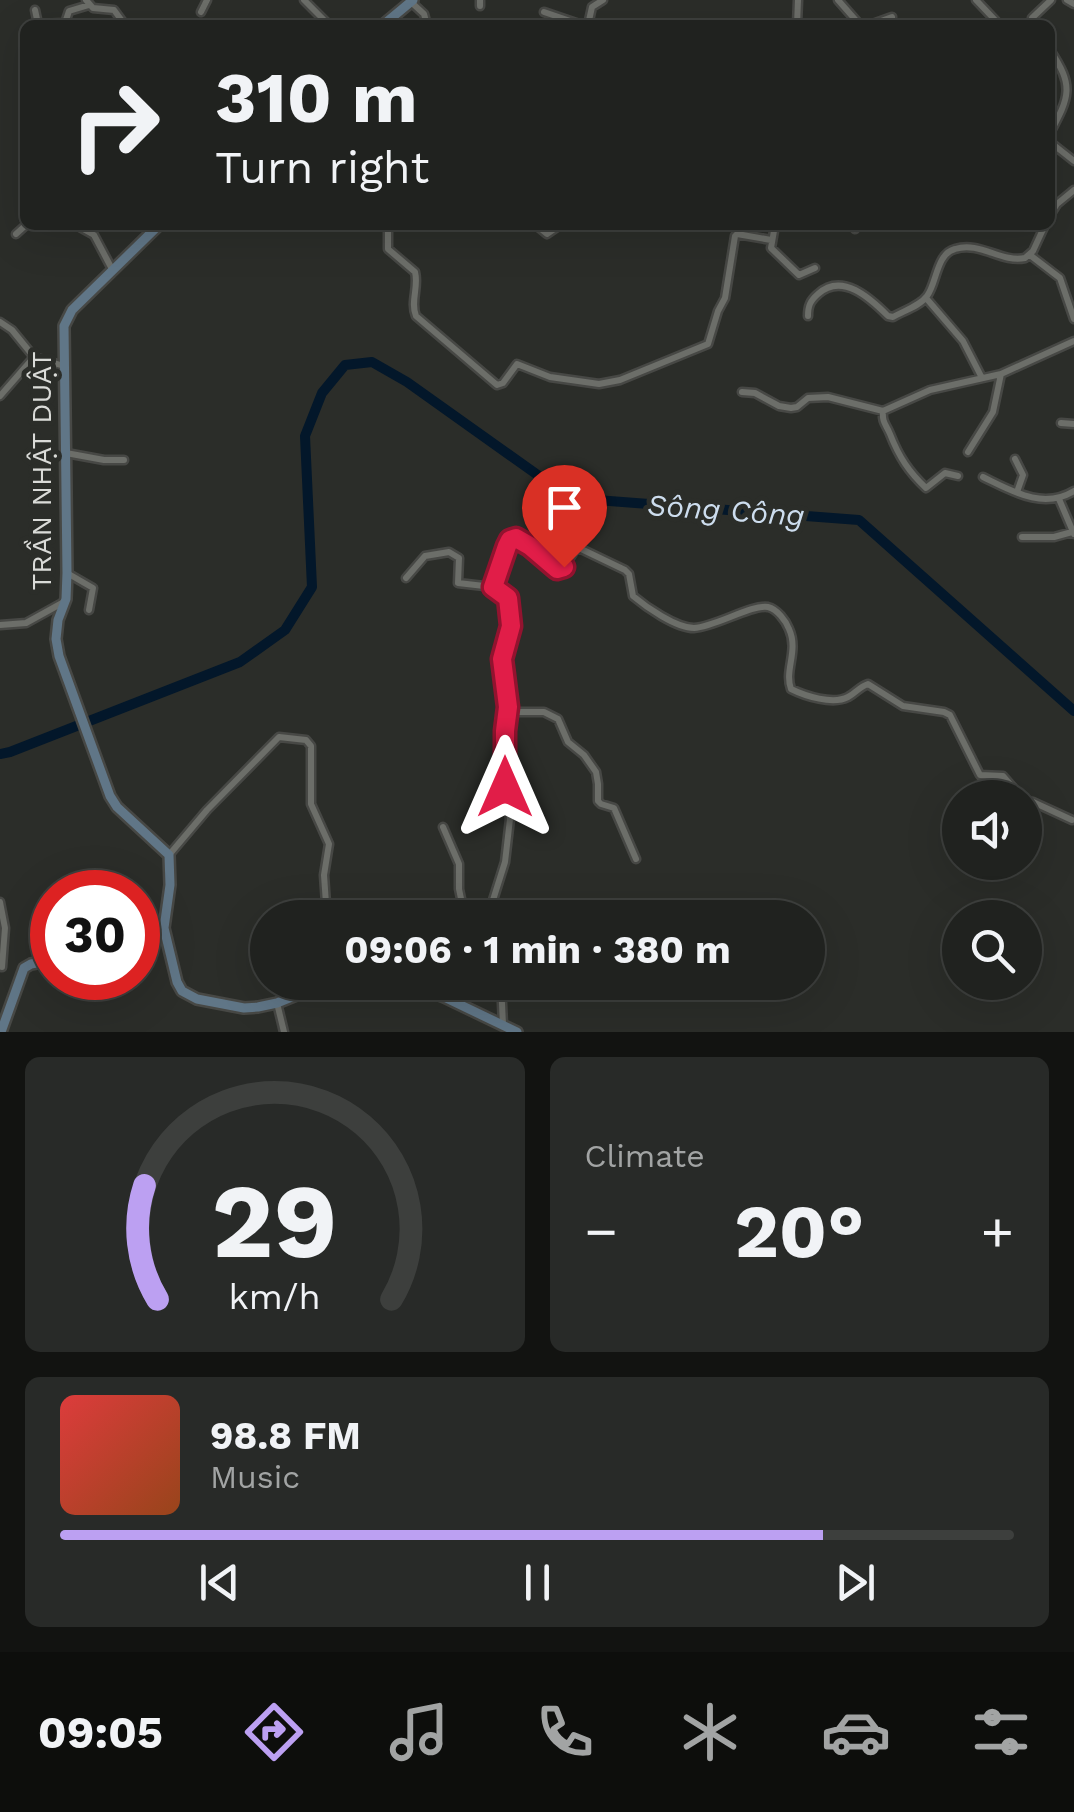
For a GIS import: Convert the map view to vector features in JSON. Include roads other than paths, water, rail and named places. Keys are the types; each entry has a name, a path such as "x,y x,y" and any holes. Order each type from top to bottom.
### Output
{"main road":[{"path":"389,20 412,1"},
{"name":"TRẦN NHẬT DUẬT","path":"155,230 66,320 67,573 56,639 110,796 169,855"},
{"path":"169,855 170,885 164,928 182,991 188,996 244,1008 282,1000"},
{"path":"160,929 164,928"},
{"path":"1,1032 24,968 30,965"},
{"path":"450,1000 517,1032"}],"street":[{"path":"200,12 207,0"},
{"path":"304,0 324,20"},
{"path":"587,20 592,7 603,0"},
{"path":"838,0 856,20"},
{"path":"976,0 994,20"},
{"path":"1033,20 1052,0"},
{"path":"1067,0 1074,4"},
{"path":"66,20 70,10 88,3 96,9 114,10 121,20"},
{"path":"35,10 38,20"},
{"path":"544,12 569,20"},
{"path":"884,20 892,17"},
{"path":"1055,57 1066,73 1070,93 1055,123"},
{"path":"1055,207 1074,190"},
{"path":"16,234 20,230"},
{"path":"86,230 97,239 112,269"},
{"path":"388,230 388,249 411,267 417,277 413,307 416,316 497,385 503,383 516,364 550,377 599,384 620,380 708,344 726,295 735,236 771,240"},
{"path":"774,230 773,251 796,273 815,268"},
{"path":"808,316 808,306 816,295 837,285 862,294 890,318 926,298 944,256 952,249 978,248 1019,260 1030,255 1042,230"},
{"path":"1030,255 1060,278 1074,319"},
{"path":"926,298 962,341 982,379"},
{"path":"0,322 12,330 34,357 64,366"},
{"path":"742,392 755,393 790,408 808,398 828,397 883,412 930,390 1001,374 1074,341"},
{"path":"0,396 34,357"},
{"path":"968,452 993,412 1001,374"},
{"path":"883,412 882,420 893,447 910,474 926,488 945,472 958,476"},
{"path":"1061,423 1074,424"},
{"path":"66,452 124,460"},
{"path":"1015,459 1023,475 1017,492"},
{"path":"982,476 1041,500 1059,499 1074,490"},
{"path":"1022,538 1073,533 1059,499"},
{"path":"493,587 507,546 516,538 560,570 577,547 625,570 633,596 686,627 715,624 763,607 773,609 787,625 794,644 789,682 795,692 838,700 868,684 903,706 944,712 950,715 980,775 1003,776 1007,780"},
{"path":"406,578 424,556 449,552 459,558 458,583 493,587 508,598 511,621 502,659 508,712 504,782 510,819 505,862 493,900"},
{"path":"67,573 92,585 89,610"},
{"path":"0,625 26,622 65,602"},
{"path":"508,712 544,712 558,719 568,742 596,772 598,801 614,808 636,859"},
{"path":"169,855 207,810 279,738 306,740 311,746 311,804 328,844 326,900"},
{"path":"1042,806 1072,820"},
{"path":"444,827 458,862 462,900"},
{"path":"0,902 5,928 1,967 24,968"},
{"path":"502,1000 504,1027"},
{"path":"277,1002 284,1032"}],"waterway":[{"name":"Sông Công","path":"0,754 240,662 285,630 312,587 305,436 322,393 345,365 372,362 407,382 570,498 859,520 1074,711"}]}
